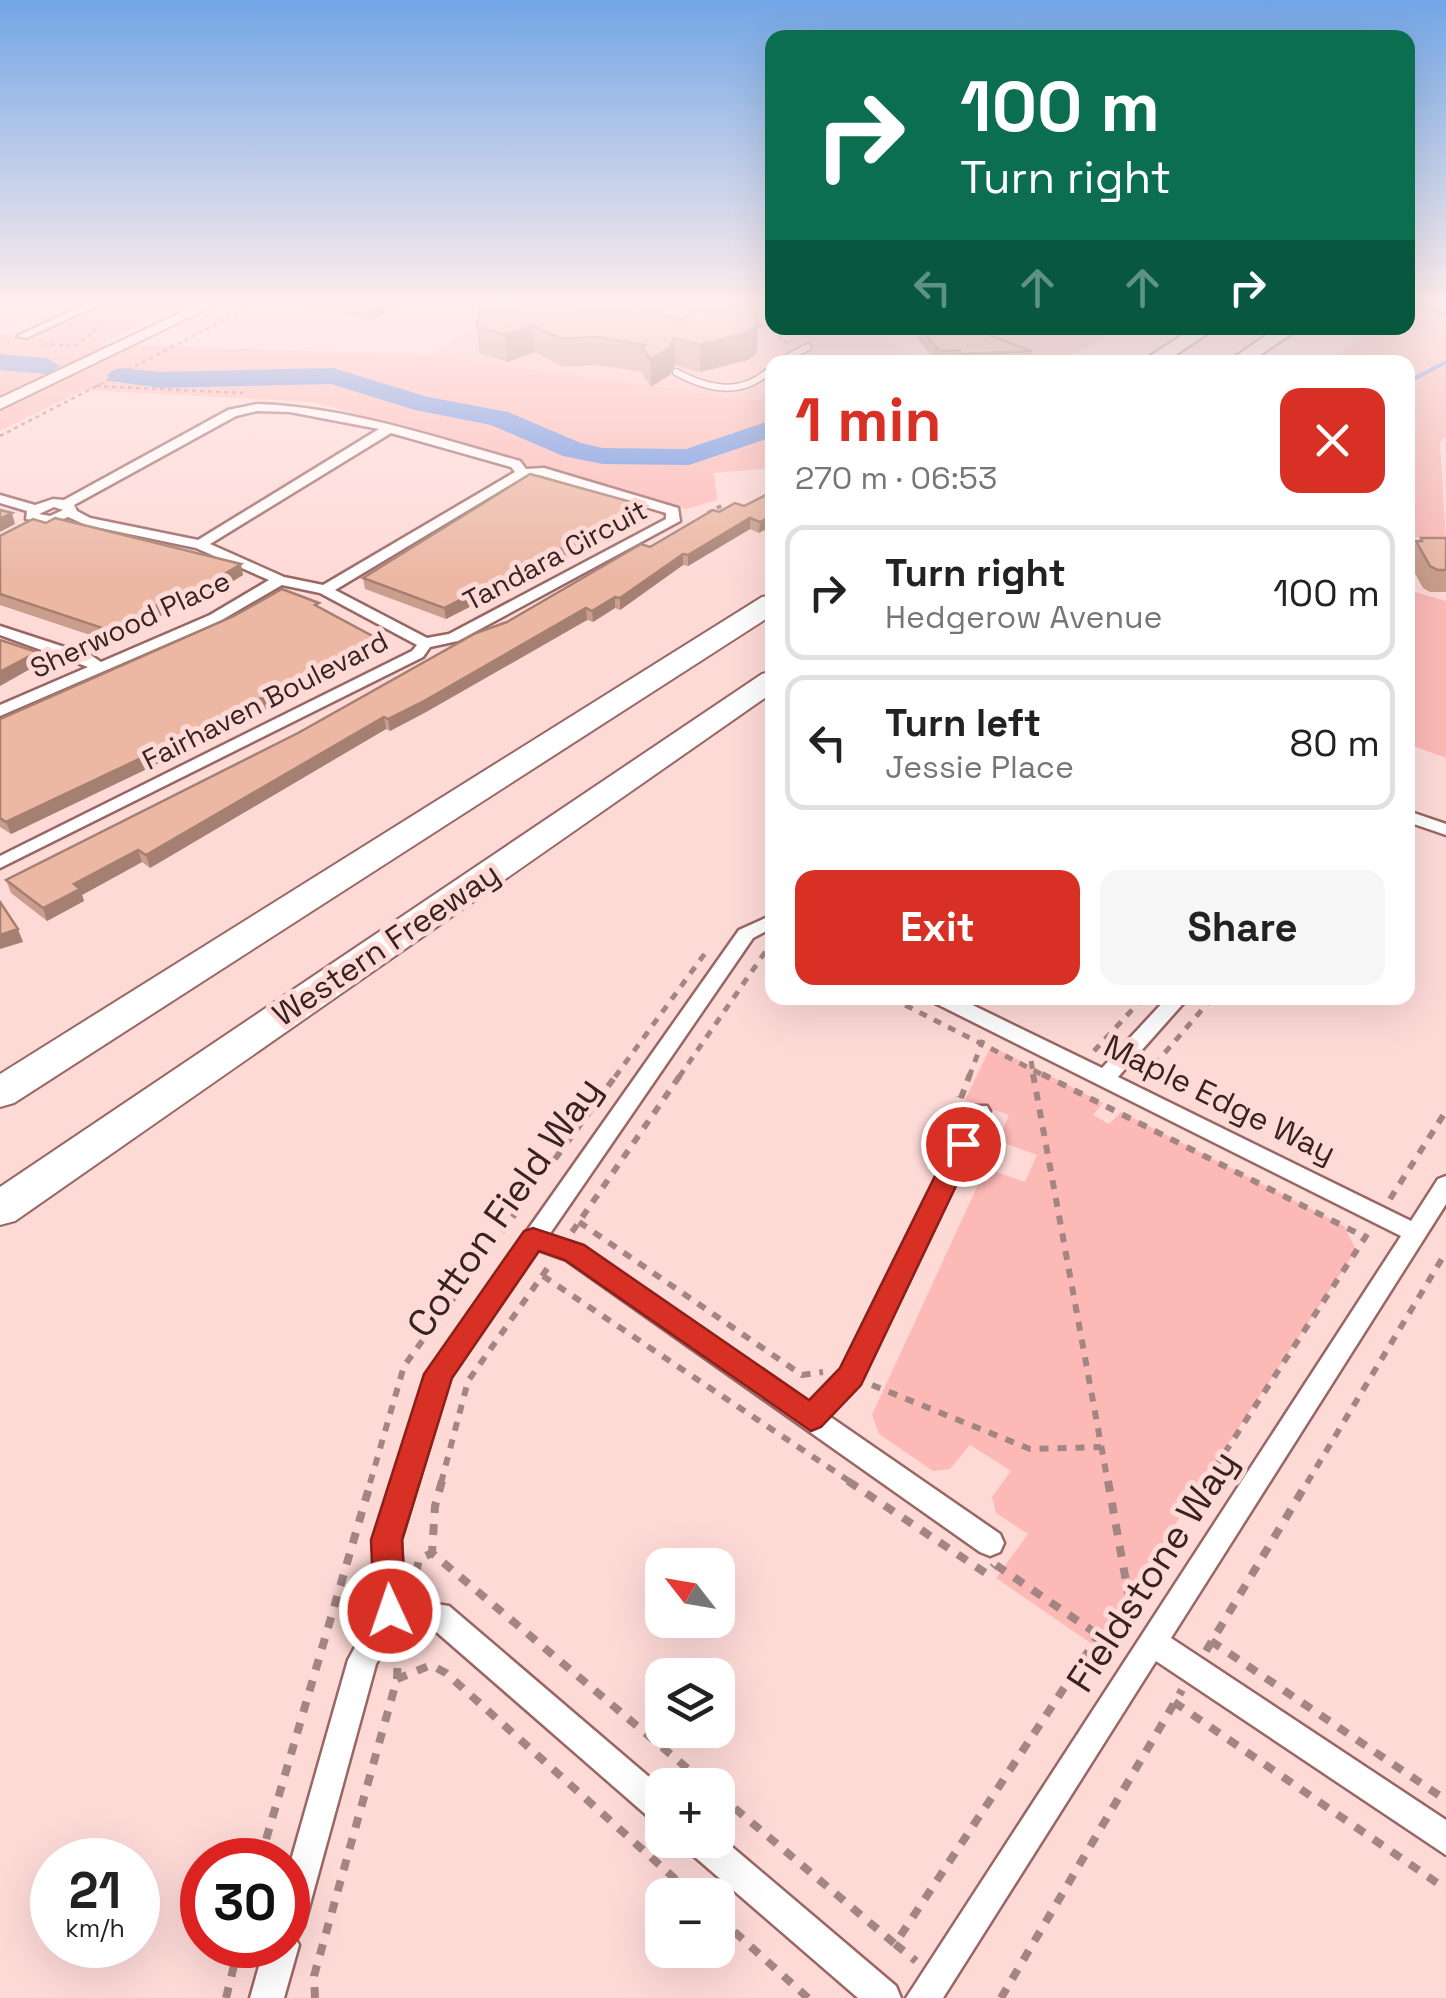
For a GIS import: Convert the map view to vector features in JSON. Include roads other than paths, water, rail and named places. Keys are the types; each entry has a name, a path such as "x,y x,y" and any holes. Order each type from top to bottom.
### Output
{"highway":[{"path":"0,1092 765,606"},
{"name":"Western Freeway","path":"0,1208 765,685"}],"street":[{"path":"0,500 37,514 68,509 242,408 303,408 516,464 522,473 325,590"},
{"path":"200,545 387,430"},
{"name":"Tandara Circuit","path":"424,643 453,638 673,520 674,511 540,471 522,473"},
{"name":"Fairhaven Boulevard","path":"0,863 418,654 424,643 325,590 280,580 200,545 135,532 68,509"},
{"path":"15,534 37,514"},
{"name":"Sherwood Place","path":"0,710 215,618 280,580"},
{"path":"0,630 88,659 99,668"},
{"path":"1415,819 1446,830"},
{"name":"Cotton Field Way","path":"390,1611 386,1540 439,1374 746,934 765,924"},
{"name":"Maple Edge Way","path":"956,1005 1416,1233"},
{"path":"1105,1078 1172,1005"},
{"path":"811,1418 839,1374 980,1111"},
{"name":"Fieldstone Way","path":"923,1998 1446,1185"},
{"path":"533,1239 574,1253 811,1418 993,1553"},
{"path":"310,1848 363,1660 390,1611 439,1616 645,1793"},
{"path":"1147,1653 1194,1670 1446,1838"},
{"path":"721,1858 884,1998"},
{"path":"267,1998 275,1968"}],"waterway":[{"path":"396,395 498,418 573,450 603,456 689,457 765,430"}]}
